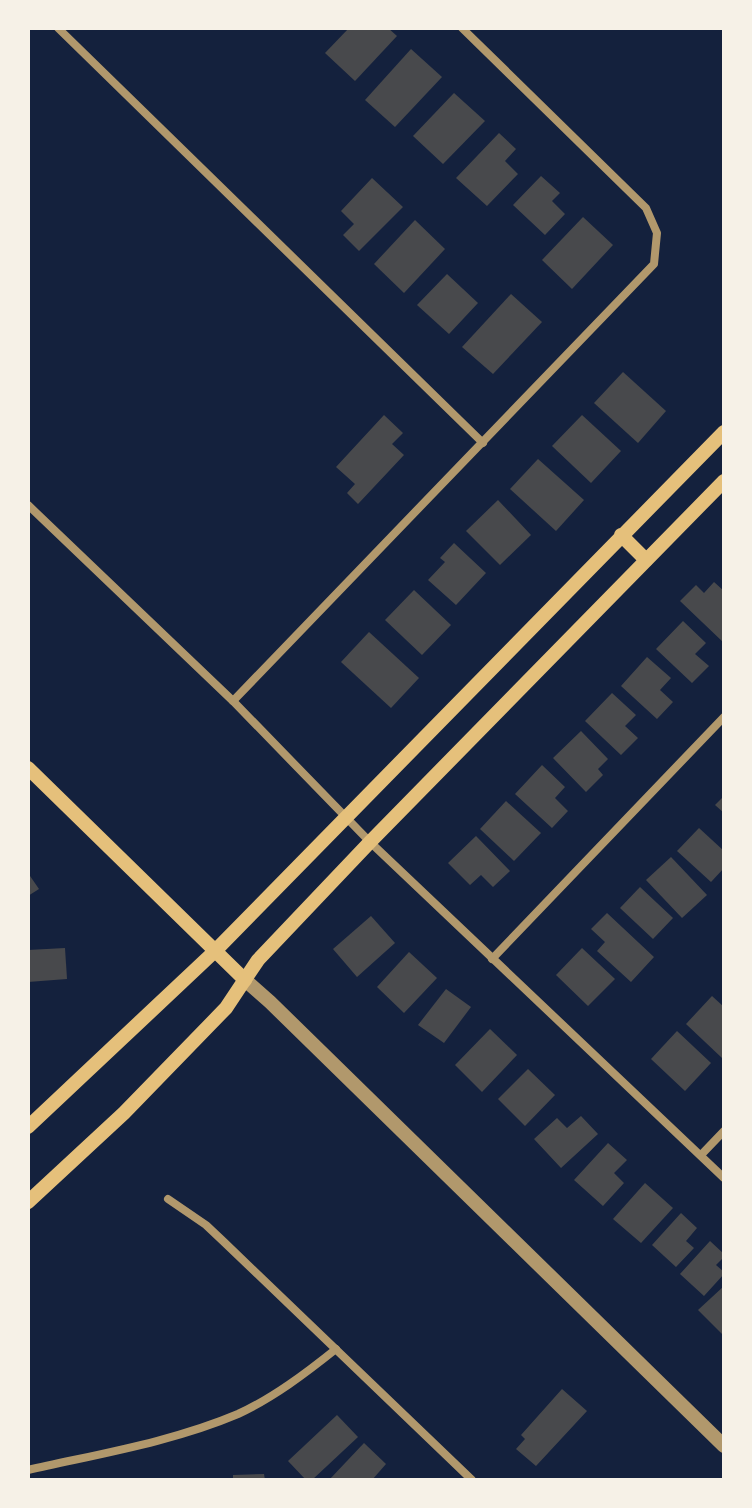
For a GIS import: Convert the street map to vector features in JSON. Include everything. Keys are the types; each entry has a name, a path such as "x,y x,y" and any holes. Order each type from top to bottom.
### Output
{"main road":[{"path":"28,1127 215,951 724,432"},
{"path":"28,1202 124,1113 226,1008 258,960 724,481"},
{"path":"621,535 646,560"},
{"path":"28,768 245,980"}],"street":[{"path":"58,28 483,443"},
{"path":"233,701 654,264 657,233 646,208 462,28"},
{"path":"28,505 233,701 370,842 724,1178"},
{"path":"492,959 724,717"},
{"path":"245,980 724,1446"},
{"path":"701,1155 724,1131"},
{"path":"168,1199 206,1225 472,1480"},
{"path":"28,1470 200,1428 241,1412 301,1377 336,1349"}],"building":[{"path":"349,28 388,28 397,36 355,81 325,53"},
{"path":"411,49 442,77 395,127 365,100"},
{"path":"454,93 485,121 443,164 413,136"},
{"path":"499,133 516,149 505,161 518,174 487,206 456,178"},
{"path":"541,176 560,193 552,201 565,214 545,235 513,205"},
{"path":"372,178 403,207 359,251 343,235 354,224 341,211"},
{"path":"583,217 613,245 572,289 542,260"},
{"path":"415,220 445,249 404,293 374,264"},
{"path":"447,274 478,303 449,334 417,305"},
{"path":"511,294 542,322 493,374 462,347"},
{"path":"623,372 666,411 638,443 594,403"},
{"path":"384,415 403,433 392,444 404,455 358,504 347,493 355,484 336,467"},
{"path":"582,415 621,451 591,483 552,446"},
{"path":"538,459 584,500 556,531 510,489"},
{"path":"498,500 531,535 500,565 466,531"},
{"path":"454,543 486,573 456,605 428,580 445,562 440,558"},
{"path":"714,582 724,591 724,643 680,601 696,585 704,593"},
{"path":"414,590 451,625 422,655 385,620"},
{"path":"683,621 706,643 695,654 709,666 692,683 656,649"},
{"path":"369,632 419,678 391,708 341,662"},
{"path":"647,657 671,678 660,690 673,702 657,719 621,686"},
{"path":"612,693 636,715 625,726 638,738 621,755 585,721"},
{"path":"581,731 608,759 598,769 603,775 586,792 553,758"},
{"path":"542,765 565,787 555,798 568,811 552,828 515,794"},
{"path":"724,796 724,813 715,805"},
{"path":"506,801 541,833 514,861 480,829"},
{"path":"699,828 724,851 724,868 711,882 677,851"},
{"path":"476,836 510,871 493,887 481,875 470,885 448,863"},
{"path":"671,857 707,895 682,918 646,880"},
{"path":"28,873 39,889 28,896"},
{"path":"640,887 673,918 653,939 620,908"},
{"path":"607,913 654,957 631,982 597,951 605,942 591,929"},
{"path":"371,916 395,943 357,977 333,949"},
{"path":"65,948 67,979 28,982 28,950"},
{"path":"582,948 615,979 588,1006 556,975"},
{"path":"409,952 437,978 404,1013 377,987"},
{"path":"446,989 471,1007 444,1043 418,1025"},
{"path":"712,996 724,1007 722,1058 686,1024"},
{"path":"490,1029 517,1055 482,1092 455,1065"},
{"path":"677,1031 711,1063 685,1091 651,1059"},
{"path":"528,1069 555,1095 525,1126 498,1099"},
{"path":"581,1116 598,1134 561,1168 534,1139 557,1118 567,1128"},
{"path":"608,1143 627,1160 614,1173 624,1183 603,1206 574,1180"},
{"path":"645,1183 673,1208 641,1243 613,1219"},
{"path":"681,1213 697,1228 686,1241 694,1248 676,1267 652,1245"},
{"path":"710,1241 724,1254 716,1265 724,1274 704,1296 680,1274"},
{"path":"724,1286 724,1332 722,1334 698,1310"},
{"path":"562,1389 587,1411 536,1466 516,1449 525,1439 521,1435"},
{"path":"337,1415 358,1437 312,1480 306,1480 288,1461"},
{"path":"364,1443 386,1464 372,1480 329,1480"},
{"path":"264,1474 265,1480 233,1480 233,1475"}]}
